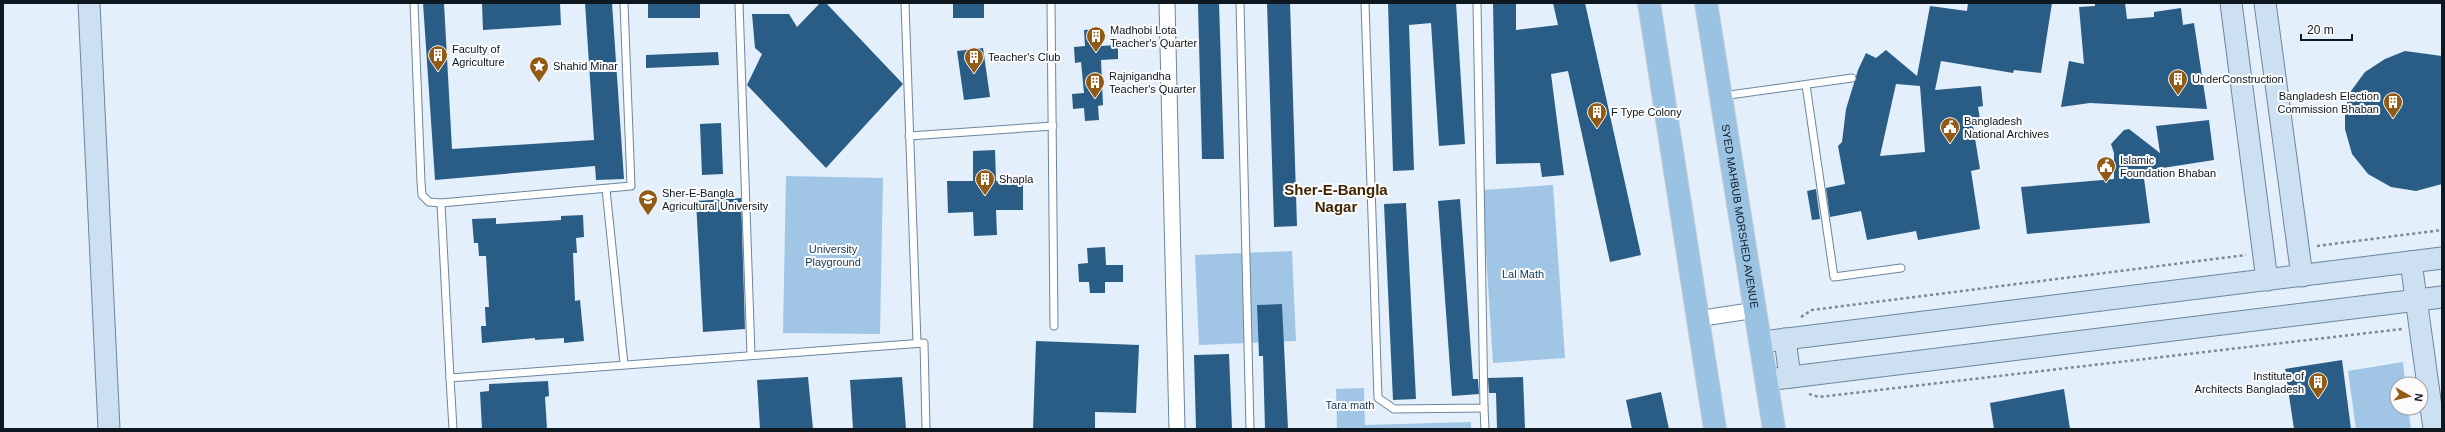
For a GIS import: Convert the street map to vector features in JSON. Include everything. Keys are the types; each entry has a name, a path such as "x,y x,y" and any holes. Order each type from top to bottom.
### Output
{"main road":[{"path":"1649,3 1715,429"},
{"name":"SYED MAHBUB MORSHED AVENUE","path":"1706,3 1762,342 1774,429"}],"street":[{"path":"90,3 109,429"},
{"path":"1167,3 1177,429"},
{"path":"2231,3 2267,280"},
{"path":"2265,3 2302,276"},
{"path":"1762,342 2442,258"},
{"path":"2412,262 2434,429"},
{"path":"1767,380 2442,297"},
{"path":"1697,320 1756,310"},
{"path":"1785,339 1790,377"}],"lane":[{"path":"414,3 420,182 422,195 429,202 441,203 631,186 624,3"},
{"path":"739,3 751,355"},
{"path":"905,3 917,343"},
{"path":"1052,3 1054,326"},
{"path":"1240,3 1250,429"},
{"path":"1365,3 1378,398 1394,409 1484,408"},
{"path":"1477,3 1485,429"},
{"path":"1722,96 1852,78"},
{"path":"1806,85 1834,277 1901,268"},
{"path":"909,136 1053,126"},
{"path":"606,189 624,364"},
{"path":"441,203 453,429"},
{"path":"450,378 924,342 926,429"}],"path":[{"path":"2298,248 2442,230"},
{"path":"1800,318 1812,310 2263,253"},
{"path":"1804,392 1819,397 2420,327"}],"green space":[{"name":"University Playground","path":"786,176 883,178 880,334 783,333"},
{"name":"Lal Math","path":"1553,185 1565,358 1493,363 1482,190"},
{"path":"1292,251 1296,341 1199,345 1195,255"},
{"path":"2403,362 2404,376 2389,376 2389,416 2409,416 2411,429 2356,429 2348,371"},
{"name":"Tara math","path":"1364,388 1365,425 1471,422 1471,429 1337,429 1336,389"}],"building":[{"path":"423,3 444,3 452,149 594,140 585,3 612,3 624,179 596,180 595,166 435,180"},
{"path":"482,3 560,3 561,25 483,30"},
{"path":"648,3 700,3 700,18 648,18"},
{"path":"820,3 826,3 903,84 826,168 747,85 762,54 755,48 752,14 789,14 797,27"},
{"path":"953,3 984,3 984,18 953,18"},
{"path":"1219,3 1224,159 1202,159 1198,4"},
{"path":"1267,3 1290,3 1297,226 1274,227"},
{"path":"1388,3 1456,3 1465,144 1439,146 1431,23 1409,25 1414,170 1393,171"},
{"path":"1493,3 1516,3 1516,30 1558,25 1553,3 1585,3 1641,255 1610,262 1568,71 1551,74 1564,175 1542,177 1540,163 1496,164"},
{"name":"Bangladesh National Archives","path":"1968,3 2052,3 2041,73 2014,70 2013,73 1941,61 1935,90 1981,86 1983,106 1978,107 1980,119 1972,120 1980,169 1971,171 1980,229 1918,240 1916,231 1867,240 1861,211 1830,217 1826,188 1845,184 1838,146 1842,142 1846,109 1858,70 1866,53 1876,58 1886,50 1917,76 1930,6 1967,11","holes":["1896,84 1920,86 1925,152 1880,156"]},
{"path":"2095,3 2125,3 2127,19 2154,17 2154,12 2181,8 2183,25 2194,23 2207,109 2090,103 2061,107 2069,61 2084,64 2079,7 2095,6"},
{"path":"1099,29 1100,46 1118,45 1118,59 1101,60 1103,105 1098,106 1099,120 1085,121 1084,108 1073,109 1072,94 1084,93 1081,62 1075,63 1074,47 1085,46 1084,30"},
{"name":"Teacher's Club","path":"983,48 990,97 964,100 957,51"},
{"name":"Bangladesh Election Commission Bhaban","path":"2405,51 2442,56 2442,184 2416,191 2391,187 2368,174 2352,154 2345,129 2345,109 2351,91 2365,72 2385,59"},
{"path":"718,52 719,65 646,68 646,55"},
{"name":"Islamic Foundation Bhaban","path":"2209,120 2214,160 2143,171 2150,223 2027,234 2021,187 2114,179 2114,153 2111,144 2124,130 2129,129 2160,153 2156,126"},
{"path":"721,123 723,174 702,175 700,124"},
{"name":"Shapla","path":"995,150 996,181 1023,181 1023,210 996,210 997,235 974,236 973,212 948,213 947,181 973,181 973,151"},
{"path":"1816,189 1820,219 1812,220 1807,191"},
{"path":"741,198 745,329 703,332 696,201"},
{"path":"1460,199 1473,379 1478,379 1479,394 1452,396 1438,201"},
{"path":"1406,203 1416,399 1393,400 1384,204"},
{"path":"583,215 584,237 576,238 577,253 573,253 575,301 580,300 584,341 564,343 564,338 535,340 535,338 482,343 481,326 486,326 485,307 489,307 486,256 479,256 478,243 474,243 472,219 496,218 496,224 561,220 561,216"},
{"path":"1105,247 1106,265 1123,265 1123,282 1105,282 1105,293 1090,293 1089,282 1079,282 1078,264 1088,263 1087,248"},
{"path":"1282,304 1288,429 1265,429 1263,356 1259,356 1257,305"},
{"path":"1036,341 1139,345 1136,413 1095,412 1095,429 1033,429"},
{"path":"1229,354 1232,429 1196,429 1194,355"},
{"name":"Institute of Architects Bangladesh","path":"2342,360 2351,429 2294,429 2285,369"},
{"path":"808,377 813,429 760,429 757,380"},
{"path":"902,377 906,429 853,429 850,380"},
{"path":"1523,377 1525,429 1497,429 1496,393 1489,393 1488,378"},
{"path":"548,381 549,396 545,397 547,429 482,429 480,392 489,391 489,384"},
{"path":"2064,389 2070,429 1994,429 1990,403"},
{"path":"1661,392 1669,429 1632,429 1626,400"}],"place":[{"name":"Madhobi Lota Teacher's Quarter","path":"1096,53"},
{"name":"Faculty of Agriculture","path":"438,72"},
{"name":"Teacher's Club","path":"974,74"},
{"name":"Shahid Minar","path":"539,83"},
{"name":"UnderConstruction","path":"2178,96"},
{"name":"Rajnigandha Teacher's Quarter","path":"1095,99"},
{"name":"Bangladesh Election Commission Bhaban","path":"2393,119"},
{"name":"F Type Colony","path":"1597,129"},
{"name":"Bangladesh National Archives","path":"1950,144"},
{"name":"Islamic Foundation Bhaban","path":"2106,183"},
{"name":"Shapla","path":"985,196"},
{"name":"Sher-E-Bangla Agricultural University","path":"648,216"},
{"name":"Institute of Architects Bangladesh","path":"2318,399"}],"district":[{"name":"Sher-E-Bangla Nagar","path":"1336,198"}]}
